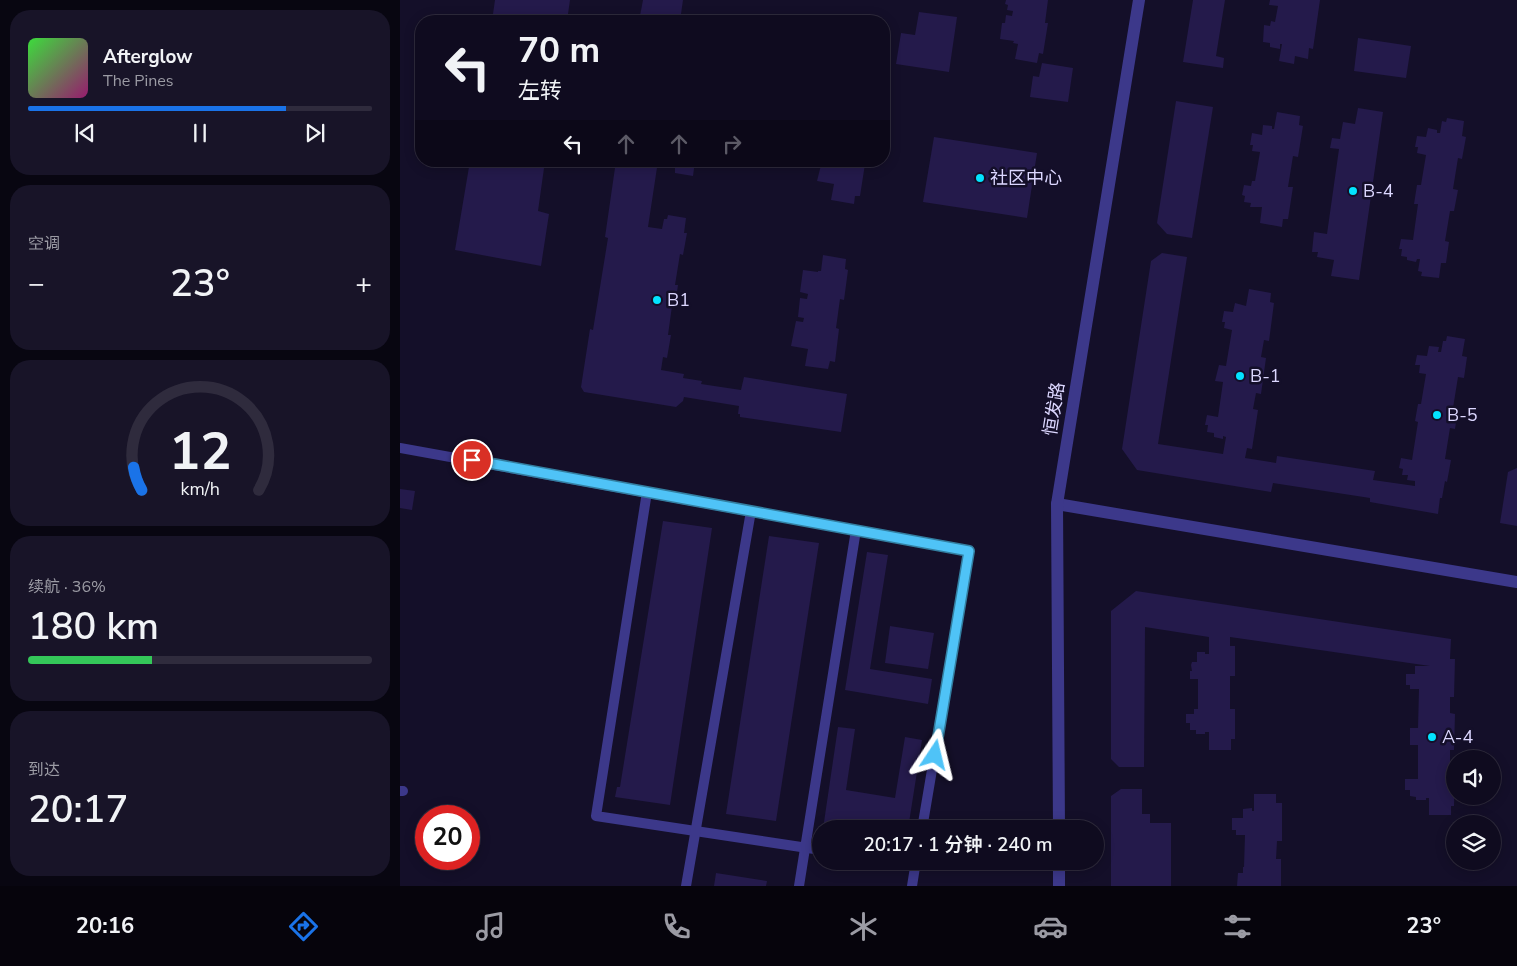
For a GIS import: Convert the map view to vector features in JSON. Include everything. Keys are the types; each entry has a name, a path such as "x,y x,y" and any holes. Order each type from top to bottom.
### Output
{"street":[{"name":"恒发路","path":"1058,820 1057,504 1139,0"},
{"path":"1057,504 1517,582"},
{"path":"1059,870 1059,886"}],"lane":[{"path":"400,448 969,551 924,820"},
{"path":"647,492 596,816 812,849"},
{"path":"686,886 751,511"},
{"path":"799,886 856,530"},
{"path":"912,886 915,870"}],"building":[{"path":"495,0 570,0 568,15 493,15"},
{"path":"643,0 683,0 681,15 640,15"},
{"path":"1006,0 1048,0 1045,23 1048,23 1043,54 1039,53 1037,63 1015,59 1018,44 1013,43 1014,41 1000,39 1002,23 1005,23 1006,15 1012,16 1013,11 1007,10"},
{"path":"1193,0 1225,0 1216,56 1224,58 1223,68 1183,62"},
{"path":"1270,0 1320,0 1313,49 1309,48 1308,59 1295,56 1294,64 1279,61 1282,44 1280,44 1280,49 1270,47 1270,43 1263,42 1264,25 1270,26 1271,21 1275,22 1278,6 1269,5"},
{"path":"919,12 957,17 949,72 896,64 901,33 915,35"},
{"path":"1358,38 1411,46 1406,78 1354,71"},
{"path":"1042,63 1073,68 1068,102 1030,97 1033,76 1039,77"},
{"path":"1176,101 1213,107 1192,238 1167,234 1157,223"},
{"name":"B-4","path":"1358,108 1383,112 1359,280 1331,276 1334,260 1317,257 1318,252 1312,252 1314,232 1327,234 1339,149 1330,148 1332,138 1340,139 1343,122 1355,124"},
{"path":"1277,112 1300,116 1299,125 1303,126 1298,157 1293,156 1288,187 1293,187 1288,219 1283,219 1282,227 1260,223 1262,207 1250,207 1251,203 1244,202 1245,196 1242,195 1244,185 1251,186 1252,181 1255,181 1260,152 1252,151 1253,145 1250,145 1252,133 1262,135 1263,125 1272,126 1272,129 1274,129"},
{"path":"1447,118 1464,121 1462,136 1466,137 1462,159 1458,158 1453,189 1458,190 1454,211 1450,211 1445,241 1449,242 1446,263 1441,263 1439,278 1421,276 1422,272 1418,271 1420,259 1417,259 1416,262 1407,260 1407,257 1401,256 1402,249 1399,249 1401,239 1413,240 1418,204 1414,204 1417,185 1421,185 1426,155 1417,153 1418,147 1415,147 1417,136 1426,137 1428,128 1437,130 1437,133 1440,133 1442,121 1446,122"},
{"name":"社区中心","path":"934,137 1037,153 1027,218 923,202"},
{"path":"469,167 544,167 538,211 549,214 541,266 455,250"},
{"path":"615,167 657,167 648,227 662,229 664,219 667,219 668,215 686,218 684,233 687,233 683,255 680,254 675,285 678,285 675,306 672,306 668,335 671,335 667,358 663,357 661,370 684,374 683,378 702,381 701,384 741,390 744,377 847,394 841,432 740,417 740,414 738,414 739,406 684,397 683,401 676,407 584,392 581,387 590,329 593,330 608,238 605,237"},
{"path":"675,167 694,167 693,176 675,173"},
{"path":"820,167 865,167 860,196 855,196 854,204 831,200 834,184 817,181"},
{"path":"1162,253 1187,257 1158,444 1223,454 1226,437 1223,436 1223,439 1214,437 1214,433 1207,432 1208,425 1205,425 1207,415 1218,417 1223,382 1215,381 1219,365 1226,366 1232,330 1224,328 1225,322 1222,322 1224,311 1233,312 1235,303 1246,306 1249,289 1271,293 1270,302 1274,303 1269,341 1264,340 1261,357 1266,358 1261,394 1256,393 1253,409 1258,410 1252,449 1247,448 1245,458 1276,463 1277,456 1375,471 1373,480 1415,486 1415,481 1407,480 1408,475 1402,475 1403,469 1399,468 1401,458 1412,460 1418,422 1415,421 1418,404 1421,404 1426,374 1419,373 1420,365 1415,365 1417,355 1427,356 1429,346 1439,347 1438,352 1441,352 1443,341 1446,341 1447,336 1465,339 1462,356 1467,357 1464,378 1458,377 1453,408 1458,409 1455,429 1450,428 1445,459 1451,460 1447,482 1445,481 1442,498 1440,498 1438,514 1370,502 1370,498 1273,483 1271,492 1137,470 1122,449 1151,261"},
{"path":"823,255 846,259 845,269 848,270 844,300 840,299 836,328 839,329 835,362 830,361 828,369 805,366 808,349 791,346 796,321 803,322 804,318 798,317 800,298 807,299 808,294 800,292 803,270 821,271"},
{"path":"1517,468 1517,526 1500,523 1508,472"},
{"path":"400,489 415,491 412,510 400,508"},
{"path":"663,521 712,528 670,805 615,797 617,787 620,787"},
{"path":"769,536 819,543 776,821 726,814"},
{"path":"867,552 888,555 870,669 932,679 928,704 845,690"},
{"path":"1136,591 1451,639 1450,659 1455,659 1454,697 1450,697 1450,713 1455,714 1454,750 1446,750 1446,805 1454,805 1451,806 1451,815 1429,815 1429,798 1426,798 1426,800 1416,800 1416,797 1410,796 1410,790 1405,790 1405,779 1418,779 1418,745 1410,745 1410,728 1418,728 1419,689 1410,689 1410,685 1406,685 1406,674 1415,674 1415,666 1430,666 1230,637 1230,646 1235,646 1235,676 1230,676 1230,709 1235,709 1235,739 1231,739 1231,750 1209,750 1209,732 1196,734 1196,730 1190,730 1190,723 1186,723 1186,714 1194,714 1194,709 1198,709 1198,679 1190,679 1191,665 1192,662 1197,662 1197,652 1209,654 1209,637 1145,627 1144,767 1119,767 1111,759 1111,611"},
{"path":"890,626 934,633 928,669 885,663"},
{"path":"838,727 855,729 846,790 895,798 905,737 922,740 909,820 824,820"},
{"path":"1121,789 1142,789 1142,814 1150,814 1150,823 1171,823 1171,886 1111,886 1111,796"},
{"path":"1254,794 1276,794 1276,803 1282,803 1282,841 1277,841 1276,859 1281,859 1281,886 1237,886 1238,873 1243,873 1244,867 1245,835 1236,835 1236,830 1232,830 1232,818 1243,818 1243,809 1252,808 1252,811 1254,811"},
{"path":"716,873 767,881 766,886 714,886"}],"place":[{"name":"社区中心","path":"980,178"},
{"name":"B-4","path":"1353,191"},
{"name":"B1","path":"657,300"},
{"name":"B-1","path":"1240,376"},
{"name":"B-5","path":"1437,415"},
{"name":"A-4","path":"1432,737"}],"route":[{"path":"472,460 969,551 935,755"}]}
